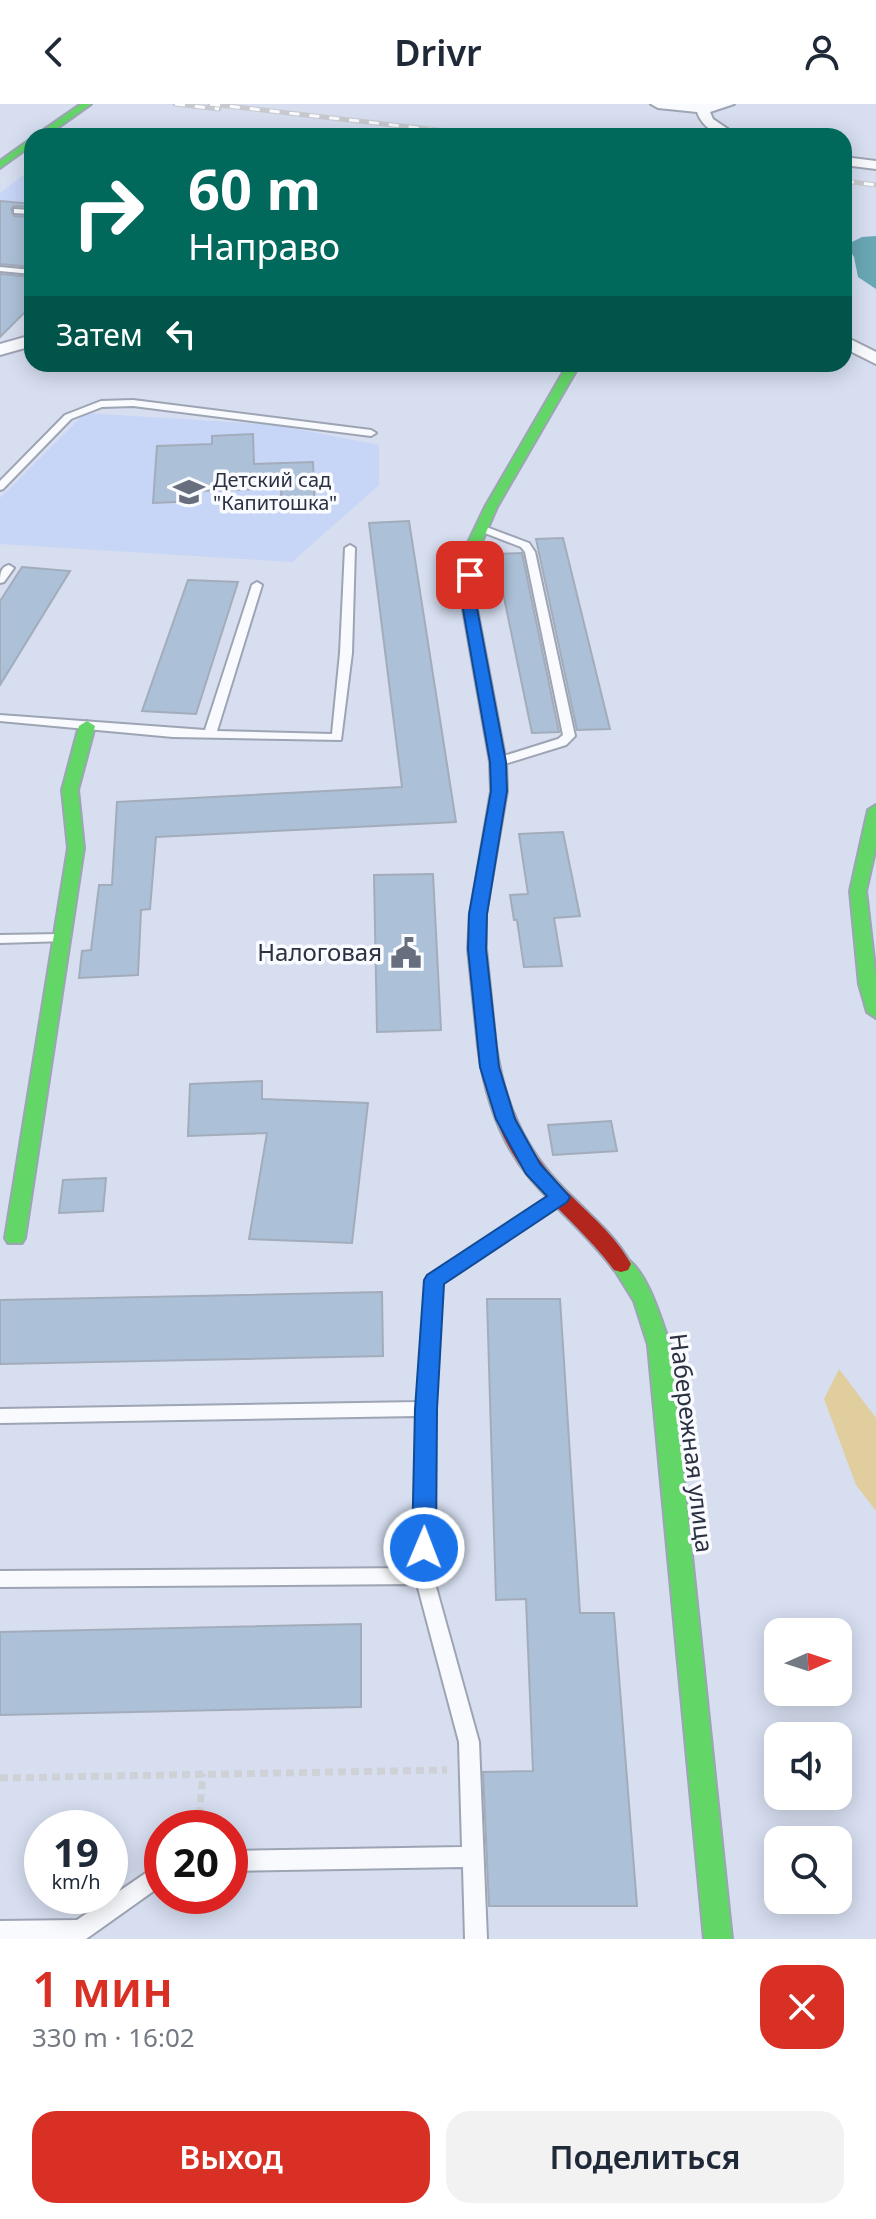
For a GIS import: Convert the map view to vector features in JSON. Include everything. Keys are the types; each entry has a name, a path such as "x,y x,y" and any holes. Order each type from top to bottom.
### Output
{"street":[{"path":"52,128 87,104"},
{"path":"658,104 702,109 726,105"},
{"path":"702,109 707,121 718,128"},
{"path":"852,162 876,165"},
{"path":"0,350 24,342"},
{"path":"852,346 876,359"},
{"name":"Набережная улица","path":"569,372 471,551 468,598 498,762 496,824 478,914 477,949 489,1067 506,1119 533,1169 618,1259 644,1299 659,1345 718,1939"},
{"path":"15,1238 76,848 70,790 87,726"},
{"path":"876,810 858,891 868,984 876,1012"}],"lane":[{"path":"17,211 24,211"},
{"path":"0,269 24,271"},
{"path":"0,487 68,417 101,404 133,403 371,433"},
{"path":"481,528 525,545 530,552 569,736 562,742 498,762"},
{"path":"0,718 210,734 337,738 346,653 350,548"},
{"path":"0,580 9,568"},
{"path":"210,734 257,585"},
{"path":"0,939 62,938"},
{"path":"476,1939 469,1742 424,1576 426,1409 434,1280 560,1197"},
{"path":"0,1416 426,1409"},
{"path":"0,1579 424,1576"},
{"path":"248,1861 473,1857"},
{"path":"0,1932 80,1931 144,1885"}],"path":[{"path":"0,1778 470,1770"},
{"path":"200,1810 203,1774"}],"shaded area":[{"path":"24,174 24,298 0,295 0,193"},
{"path":"876,236 876,289 858,277 852,242 862,237"},
{"name":"Детский сад \"Капитошка\"","path":"85,413 276,425 379,445 379,485 292,562 0,544 0,498"},
{"path":"839,1369 876,1418 876,1511 856,1485 824,1399"}],"building":[{"path":"0,201 24,203 24,207 11,209 14,216 24,217 24,266 0,264"},
{"path":"0,274 24,276 24,313 0,337"},
{"path":"253,434 254,464 313,462 315,511 282,512 281,488 200,491 199,501 153,503 157,446 212,444 212,436"},
{"path":"409,521 456,822 156,837 150,909 141,910 138,975 79,978 82,951 91,950 99,885 112,885 117,802 402,787 369,523"},
{"path":"563,538 610,729 577,730 536,539"},
{"path":"522,553 559,732 532,733 495,554"},
{"path":"22,567 70,571 0,685 0,601"},
{"path":"188,580 238,582 196,714 142,711"},
{"path":"563,832 580,916 554,918 562,966 524,967 510,895 528,894 519,834"},
{"name":"Налоговая","path":"433,874 441,1030 377,1032 374,875"},
{"path":"262,1081 262,1099 368,1103 352,1243 249,1239 267,1133 188,1136 190,1084"},
{"path":"611,1121 617,1151 553,1155 548,1125"},
{"path":"106,1178 103,1211 59,1213 63,1180"},
{"path":"382,1292 383,1356 0,1364 0,1300"},
{"path":"487,1299 560,1299 580,1613 614,1613 637,1906 489,1906 483,1772 533,1771 526,1599 496,1600"},
{"path":"361,1624 361,1707 0,1715 0,1632"}],"railway":[{"path":"175,104 219,109"},
{"path":"210,104 419,128"},
{"path":"852,182 876,185"}],"traffic: fast":[{"path":"52,128 87,104"},
{"path":"0,165 24,147"},
{"path":"487,1046 477,949 478,914 499,791 498,762 468,598 471,551 491,507 569,372"},
{"path":"15,1238 76,848 70,790 87,726"},
{"path":"876,810 858,891 868,984 876,1012"},
{"path":"621,1264 644,1299 659,1345 718,1939"}],"traffic: jam":[{"path":"487,1046 503,1113 518,1146 536,1172 621,1264"}],"place":[{"name":"Детский сад \"Капитошка\"","path":"189,492"},
{"name":"Налоговая","path":"406,953"}],"route":[{"path":"424,1548 426,1409 434,1280 560,1197 533,1169 506,1119 489,1067 477,949 478,914 496,824 498,762 468,598 470,575"}]}
